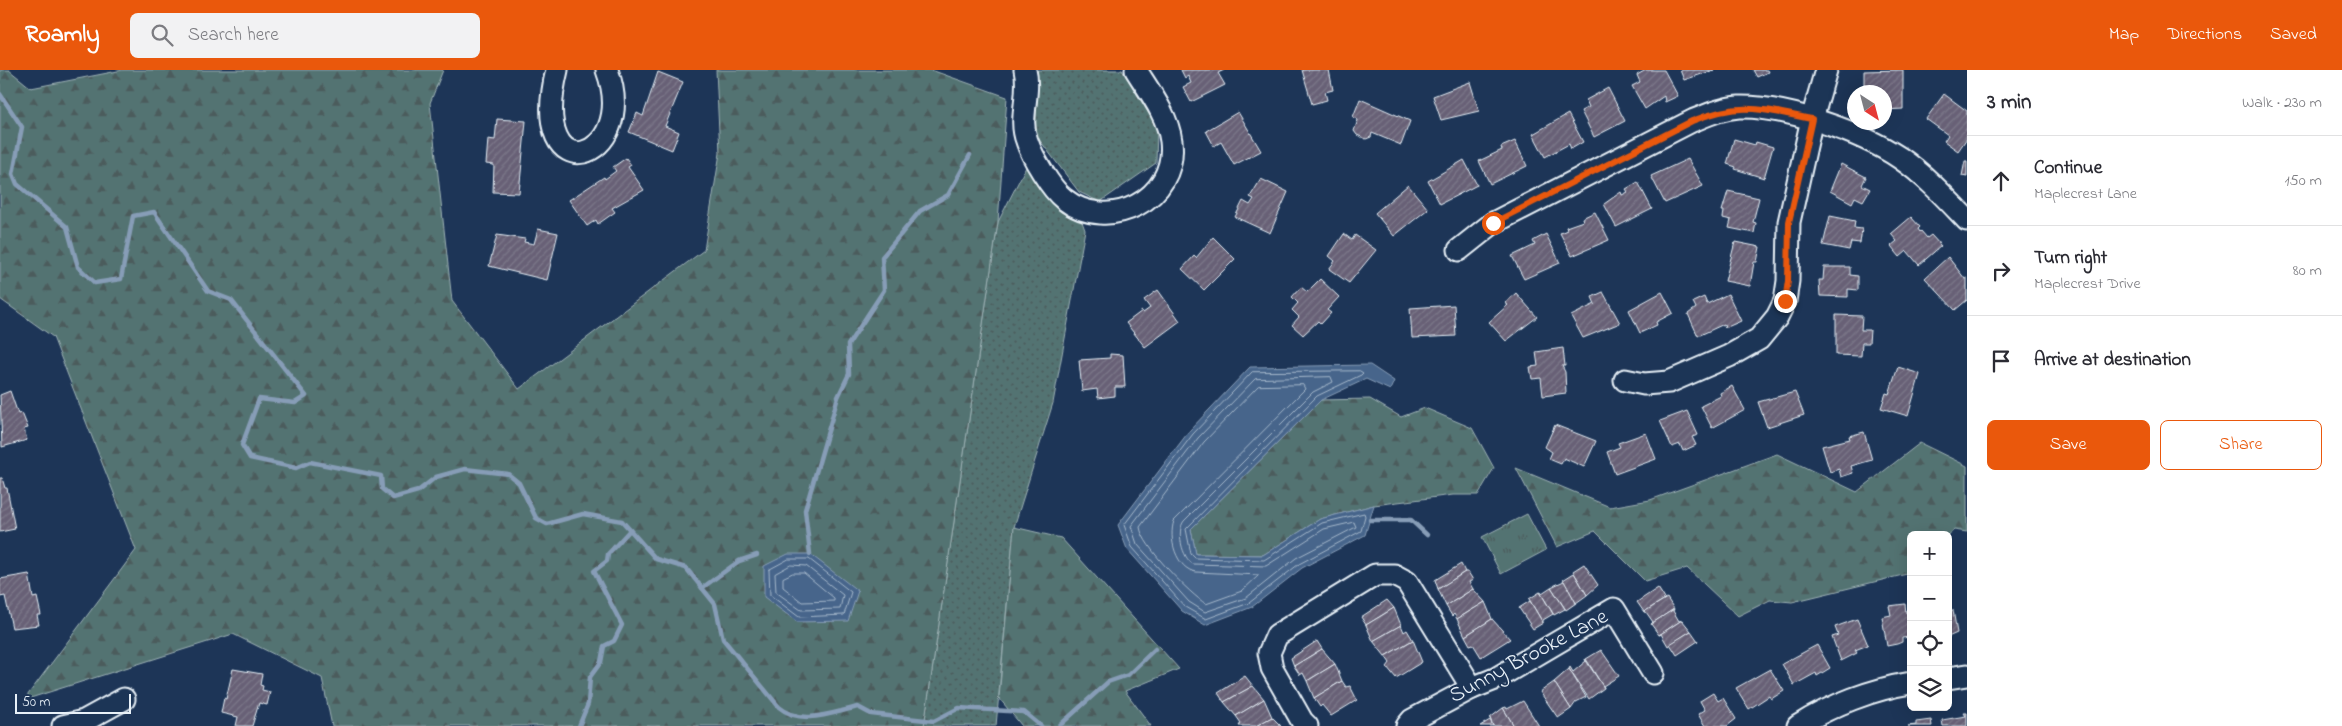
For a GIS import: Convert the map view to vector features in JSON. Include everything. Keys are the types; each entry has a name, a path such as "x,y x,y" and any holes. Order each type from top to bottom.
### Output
{"street":[{"path":"557,70 553,97 554,132 559,144 564,148 579,153 591,150 600,143 608,128 614,106 613,87 607,70"},
{"path":"1025,70 1026,96 1022,128 1028,144 1046,176 1062,198 1077,207 1096,214 1114,214 1133,208 1148,200 1162,182 1171,160 1171,141 1167,124 1136,70"},
{"path":"1625,380 1644,384 1670,382 1729,356 1759,339 1768,329 1785,301 1788,281 1789,222 1812,119 1826,70"},
{"path":"1459,250 1493,223 1692,121 1718,110 1739,107 1812,119 1878,144 1902,159 1934,185 1967,220"},
{"path":"1307,726 1272,668 1269,653 1277,635 1375,575 1394,575 1407,582 1472,688"},
{"name":"Sunny Brooke Lane","path":"1407,726 1412,720 1495,678 1614,609 1653,673"},
{"path":"1952,677 1967,675"},
{"path":"1798,726 1853,700 1896,686 1907,685"},
{"path":"63,726 84,721 124,699"}],"green space":[{"path":"0,70 9,70 31,88 123,70 443,70 430,103 452,301 519,389 704,250 720,153 716,70 931,70 1007,97 998,222 924,726 332,726 322,678 233,634 24,700 136,550 53,337 0,299"},
{"path":"1034,70 1122,70 1157,127 1156,163 1100,202 1079,192 1035,134 1038,84"},
{"path":"1026,167 1060,208 1081,219 1085,230 1053,403 1014,527 996,726 924,726 998,222"},
{"path":"1370,399 1401,417 1425,408 1472,428 1494,468 1478,495 1453,495 1374,505 1320,519 1263,555 1196,554 1191,529 1321,400"},
{"path":"1920,443 1967,466 1967,532 1954,530 1952,532 1907,531 1907,574 1792,602 1770,600 1738,616 1687,568 1645,581 1595,531 1557,547 1516,468 1610,507 1650,500 1777,454 1857,492"},
{"path":"1527,514 1546,550 1501,574 1482,537"},
{"path":"1014,527 1061,538 1179,669 1125,691 1151,726 1022,726 999,698"}],"water":[{"path":"1370,365 1394,381 1390,390 1366,379 1321,400 1191,529 1196,554 1263,555 1320,519 1374,505 1365,535 1302,568 1252,607 1205,625 1182,611 1127,549 1118,525 1190,430 1250,367"},
{"path":"788,554 810,554 858,591 848,621 797,622 764,597 764,566"}],"building":[{"path":"1181,70 1224,70 1218,73 1225,85 1191,102 1183,87 1191,83 1188,76 1185,78"},
{"path":"1302,70 1329,70 1333,90 1325,92 1327,100 1312,104"},
{"path":"1646,70 1664,70 1678,96 1665,102 1664,96 1645,109 1632,86 1640,82 1637,75"},
{"path":"1680,70 1714,70 1684,80"},
{"path":"1753,70 1767,70 1768,72 1757,77"},
{"path":"1903,70 1903,109 1892,110 1892,85 1864,85 1864,71"},
{"path":"658,72 683,82 665,126 679,132 672,150 629,132 637,113 643,116"},
{"path":"1470,82 1479,111 1441,120 1433,96"},
{"path":"1608,88 1625,121 1594,137 1581,111 1589,107 1586,100"},
{"path":"1944,94 1967,111 1967,138 1958,151 1944,141 1948,135 1926,119"},
{"path":"1360,99 1410,121 1401,145 1372,133 1371,137 1366,139 1357,135 1354,131 1358,120 1353,117"},
{"path":"1238,112 1261,151 1234,165 1221,142 1214,146 1206,131"},
{"path":"1568,114 1583,142 1571,149 1569,144 1545,157 1533,134"},
{"path":"497,119 526,121 519,193 493,192 494,165 486,164 488,139 495,140"},
{"path":"1734,139 1755,145 1756,142 1773,147 1764,178 1735,169 1736,167 1727,164"},
{"path":"1515,141 1527,166 1490,184 1479,161 1502,150 1501,147"},
{"path":"626,158 631,165 628,167 644,190 612,208 615,212 598,224 596,220 587,226 569,200 616,171 613,167"},
{"path":"1688,159 1703,186 1665,203 1651,176"},
{"path":"1464,160 1477,185 1440,204 1428,181"},
{"path":"1965,161 1967,161 1967,177 1962,176"},
{"path":"1841,164 1866,177 1862,185 1870,189 1863,201 1855,197 1852,203 1830,191"},
{"path":"1261,179 1288,192 1270,233 1235,217 1243,201 1250,205 1254,199 1250,197"},
{"path":"1638,182 1652,209 1616,227 1604,204 1621,192 1622,195 1628,192 1626,189"},
{"path":"1408,185 1428,209 1394,236 1375,213"},
{"path":"1728,191 1759,198 1753,222 1756,223 1754,233 1729,228 1731,220 1723,218 1724,211 1722,211"},
{"path":"1595,212 1609,240 1572,256 1560,233 1567,230 1566,227 1583,221 1582,218"},
{"path":"1830,216 1855,221 1854,228 1862,229 1860,243 1851,242 1849,250 1823,245"},
{"path":"1911,217 1920,227 1918,229 1920,232 1927,238 1931,235 1941,246 1919,265 1907,251 1900,257 1891,246 1897,241 1891,234"},
{"path":"538,229 558,233 547,280 489,266 497,235 525,239 524,242 534,244"},
{"path":"1344,234 1352,240 1355,235 1376,250 1349,283 1329,269 1335,261 1329,256"},
{"path":"1546,234 1560,263 1524,279 1512,256 1535,245 1533,241"},
{"path":"1213,237 1235,259 1204,290 1182,269 1194,256 1196,258"},
{"path":"1735,242 1760,247 1757,262 1754,262 1750,286 1725,281"},
{"path":"1948,257 1965,279 1967,278 1967,300 1955,310 1925,278"},
{"path":"1824,267 1850,267 1850,275 1858,276 1858,290 1848,289 1848,297 1820,296 1819,280 1823,280"},
{"path":"1320,279 1339,297 1327,310 1331,313 1321,324 1318,321 1303,335 1292,325 1299,317 1292,310 1298,303 1292,297 1301,287 1307,292"},
{"path":"1158,290 1180,321 1145,347 1126,323 1142,311 1143,313 1150,308 1144,300"},
{"path":"1603,292 1620,323 1583,338 1571,316 1595,304 1592,297"},
{"path":"1662,292 1673,313 1656,322 1657,325 1640,333 1629,310"},
{"path":"1516,293 1537,317 1506,341 1489,322 1508,305 1505,303"},
{"path":"1728,294 1741,321 1725,328 1724,324 1698,336 1688,314 1696,308 1693,302 1704,297 1707,304"},
{"path":"1454,305 1456,336 1412,338 1410,308"},
{"path":"1836,315 1862,316 1861,330 1870,330 1869,343 1862,343 1861,356 1836,355"},
{"path":"1563,348 1565,366 1562,366 1565,372 1566,393 1543,396 1541,378 1532,379 1530,367 1538,366 1536,352"},
{"path":"1110,354 1123,355 1125,387 1115,387 1115,396 1098,398 1097,389 1082,391 1079,360 1110,358"},
{"path":"1898,367 1920,374 1908,416 1881,408 1886,393 1889,394"},
{"path":"1732,386 1745,410 1712,428 1701,406 1721,396 1720,393"},
{"path":"10,391 18,414 22,413 28,428 24,429 27,440 2,447 0,395"},
{"path":"1795,392 1804,415 1767,427 1758,402"},
{"path":"1687,411 1698,435 1692,437 1696,445 1683,451 1680,444 1672,447 1660,421"},
{"path":"1555,425 1596,441 1584,467 1564,458 1561,464 1549,459 1552,452 1545,447"},
{"path":"1864,432 1872,460 1851,466 1853,473 1841,477 1839,469 1830,472 1822,446 1850,439 1849,436"},
{"path":"1646,433 1656,459 1615,474 1607,452 1620,447 1618,443"},
{"path":"0,478 2,478 5,488 7,488 15,529 0,532"},
{"path":"1461,564 1465,572 1438,589 1435,580"},
{"path":"1584,564 1598,585 1587,595 1573,571"},
{"path":"1468,572 1473,580 1469,582 1473,589 1446,606 1438,589"},
{"path":"1574,573 1587,595 1576,603 1563,580"},
{"path":"29,574 33,598 37,597 41,615 37,615 39,625 12,628 5,596 0,597 0,579"},
{"path":"1564,581 1576,603 1566,610 1551,587"},
{"path":"1551,587 1565,609 1554,615 1540,592 1542,593"},
{"path":"1658,588 1665,599 1644,612 1637,602"},
{"path":"1473,589 1485,602 1457,619 1454,614 1452,616 1446,606"},
{"path":"1540,592 1553,614 1543,620 1543,623 1529,599"},
{"path":"1667,598 1674,609 1651,624 1653,622 1644,612"},
{"path":"1387,600 1394,608 1366,625 1361,617"},
{"path":"1530,601 1543,623 1533,629 1519,608"},
{"path":"1485,602 1492,619 1465,636 1457,619"},
{"path":"1905,604 1907,637 1902,638 1902,642 1887,646 1882,617 1891,615 1889,606"},
{"path":"1394,608 1401,625 1373,641 1366,625"},
{"path":"1674,609 1673,611 1679,621 1682,620 1659,635 1651,624"},
{"path":"1952,610 1953,610 1957,633 1952,635"},
{"path":"1492,619 1510,639 1481,657 1473,644 1470,645 1465,636"},
{"path":"1857,619 1868,645 1855,650 1857,653 1841,661 1832,637 1838,635 1835,627"},
{"path":"1682,620 1691,631 1668,646 1661,634 1659,635"},
{"path":"1401,625 1404,632 1407,630 1413,640 1385,656 1373,641"},
{"path":"1691,631 1698,641 1677,655 1670,644"},
{"path":"1413,640 1422,662 1396,678 1387,667 1390,663 1385,656"},
{"path":"1317,641 1322,649 1294,666 1291,658"},
{"path":"1817,645 1830,668 1817,676 1816,673 1794,685 1782,664"},
{"path":"1322,649 1335,664 1307,681 1303,673 1300,675 1294,666"},
{"path":"1601,650 1619,676 1603,686 1604,688 1586,659"},
{"path":"1585,659 1604,688 1589,699 1569,669 1570,667 1573,672 1586,661"},
{"path":"1335,664 1342,681 1314,698 1307,681"},
{"path":"233,669 262,674 260,685 263,686 262,690 270,692 267,705 259,703 252,726 236,726 238,717 221,713"},
{"path":"1569,669 1586,697 1576,702 1571,709 1554,682"},
{"path":"1770,669 1784,691 1771,699 1769,696 1749,709 1736,688"},
{"path":"1245,676 1253,686 1224,702 1218,693"},
{"path":"1342,681 1346,687 1350,686 1357,700 1331,716 1322,705 1320,707 1314,698"},
{"path":"1554,682 1571,709 1558,718 1540,692"},
{"path":"1253,686 1264,699 1236,716 1224,702"},
{"path":"1713,693 1718,701 1723,698 1736,719 1727,726 1705,726 1698,714 1705,710 1700,701"},
{"path":"1264,699 1272,717 1256,726 1239,726 1241,723 1236,716"},
{"path":"1523,701 1539,726 1514,726 1503,708 1506,707 1507,709"},
{"path":"1503,708 1514,726 1493,726 1490,718"},
{"path":"1964,713 1967,713 1967,726 1943,726 1942,720 1966,716"},
{"path":"1272,717 1281,726 1256,726"},
{"path":"1490,720 1493,726 1480,726"},
{"path":"1931,720 1932,726 1908,726 1916,725 1916,722"}],"waterway":[{"path":"0,94 22,127 13,174 17,184 67,227 78,267 95,283 121,279 133,216 154,212 208,291 231,300 306,396 295,403 259,399 242,445 250,458 296,468 310,462 381,476 382,489 393,498 418,491 436,477 465,469 508,474 519,483 536,518 547,524 583,514 622,521 656,559 686,568 715,604 723,639 779,707 788,713 807,717 827,715 858,707 871,714 934,721 959,708 1024,712 1041,726"},
{"path":"810,554 805,510 838,397 849,374 848,345 884,290 882,257 920,211 948,195 970,155"},
{"path":"1370,520 1411,520 1427,535"},
{"path":"579,726 588,704 590,677 601,662 604,646 614,641 622,625 594,571 607,561 608,554 630,530"},
{"path":"702,588 739,561 757,555"},
{"path":"1059,726 1108,682 1128,675 1155,649"}],"route":[{"path":"1493,223 1692,121 1718,110 1739,107 1769,110 1812,119 1789,222 1788,281 1785,301"}]}
